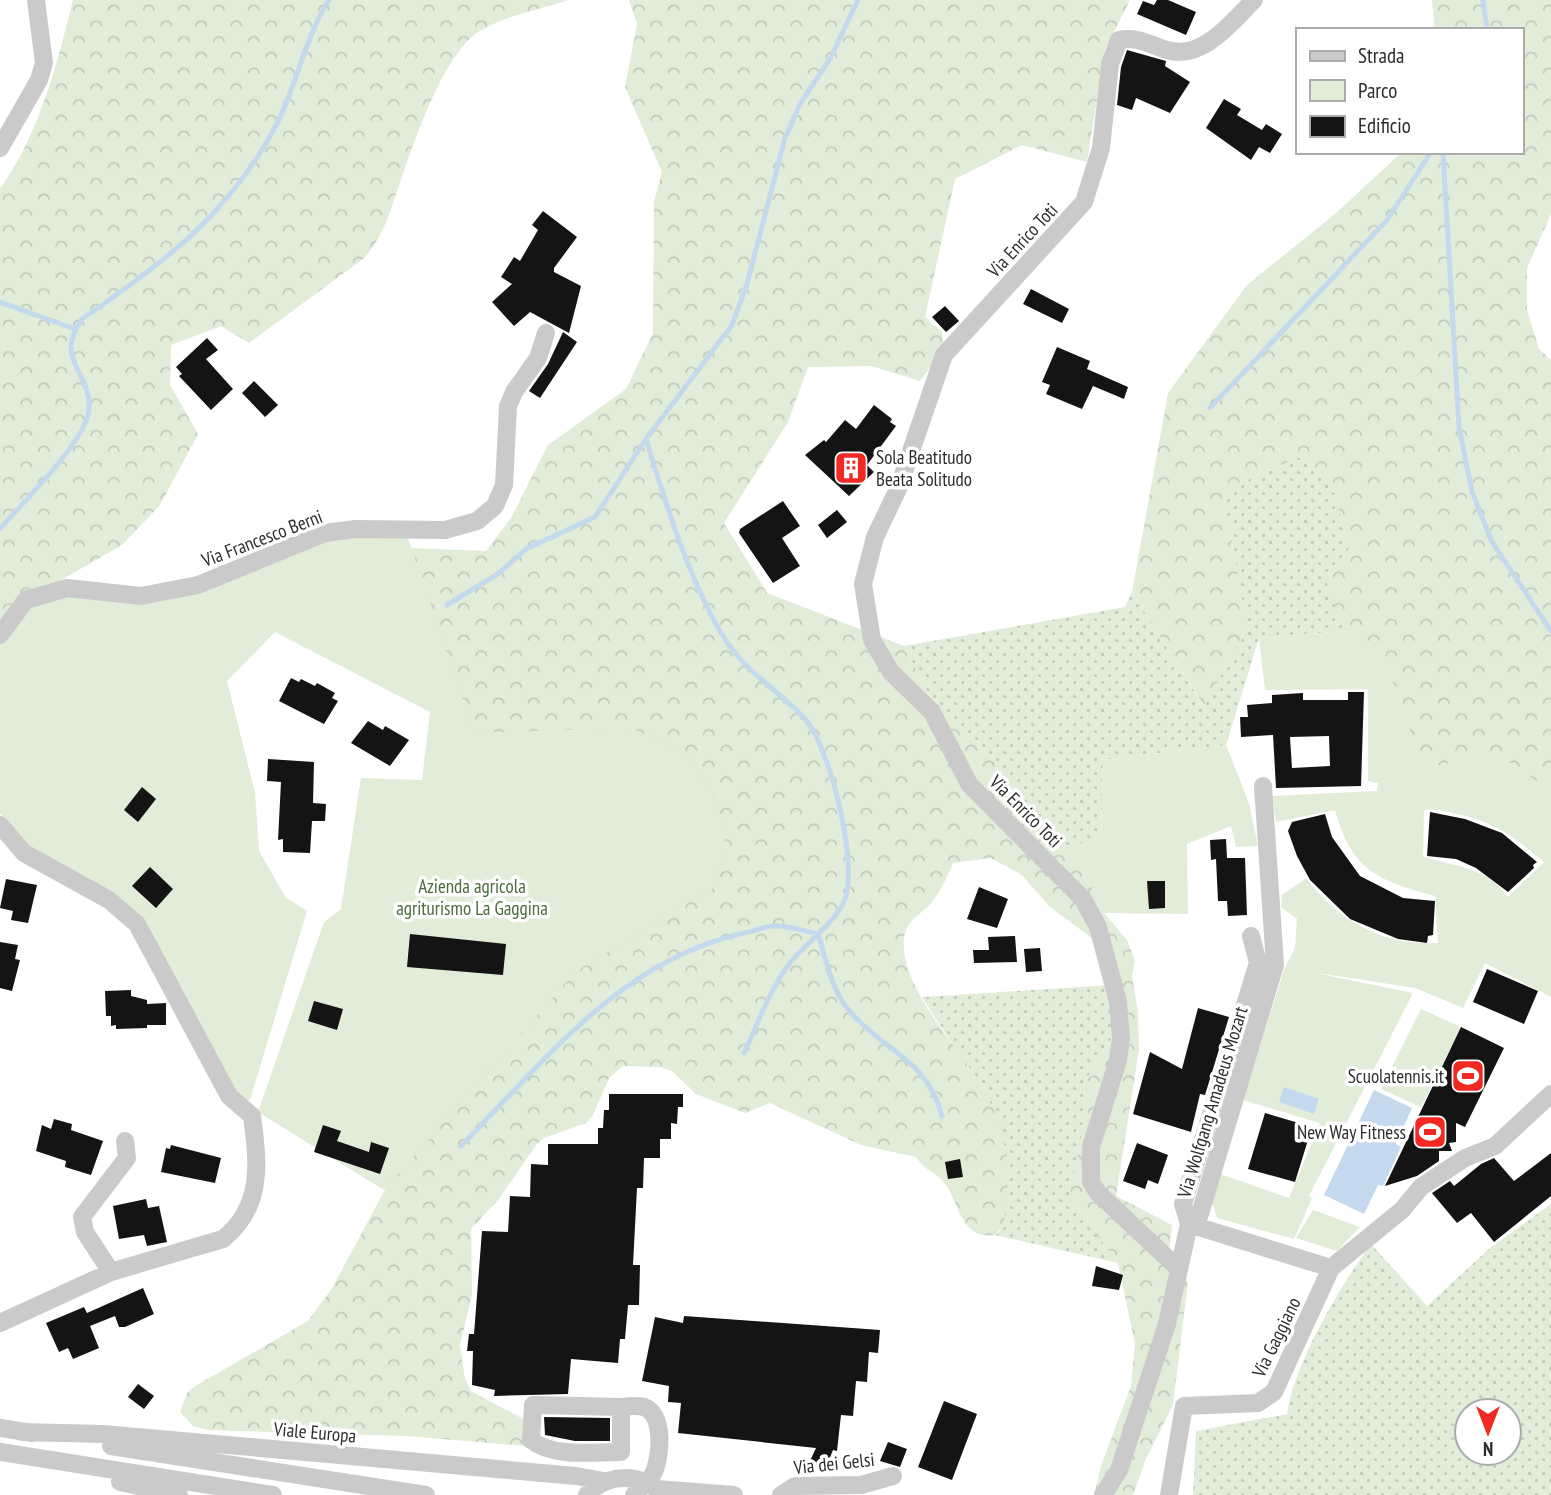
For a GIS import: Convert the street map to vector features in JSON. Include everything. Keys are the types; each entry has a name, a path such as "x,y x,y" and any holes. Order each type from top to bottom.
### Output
{"street":[{"path":"0,148 38,80 44,64 36,0"},
{"name":"Via Enrico Toti","path":"1178,1268 1098,1194 1091,1182 1091,1147 1118,1060 1121,1039 1118,1002 1098,927 1083,899 969,784 932,712 891,672 872,640 863,584 875,537 898,488 944,355 1084,202 1101,148 1110,64 1119,40 1130,37 1170,52 1199,48 1225,30 1254,0"},
{"name":"Via Francesco Berni","path":"0,635 26,600 67,588 141,596 198,586 325,533 355,529 445,530 477,521 495,506 504,485 509,407 514,392 538,358 546,334"},
{"name":"Via Wolfgang Amadeus Mozart","path":"1103,1495 1124,1457 1167,1324 1189,1224 1199,1217 1275,965 1263,786"},
{"path":"0,825 24,853 109,900 137,924 229,1097 252,1116 258,1179 253,1200 233,1230 223,1238 111,1272 0,1323"},
{"path":"1251,936 1258,963 1183,1204 1189,1224 1331,1268 1402,1210 1421,1187 1465,1158 1495,1146 1551,1094"},
{"path":"111,1272 85,1232 82,1217 127,1158 125,1141"},
{"name":"Via Gaggiano","path":"1169,1495 1184,1406 1258,1404 1273,1392 1287,1368 1331,1268"},
{"path":"621,1407 621,1452 555,1451 531,1440 533,1405 643,1406 654,1415 657,1423 656,1466 652,1477 635,1495"},
{"name":"Viale Europa","path":"0,1428 426,1495"},
{"name":"Viale Europa","path":"22,1432 103,1434 576,1476 604,1481 626,1478 648,1483 659,1492 734,1495"},
{"path":"0,1452 273,1495"},
{"path":"22,1455 179,1495"},
{"name":"Via dei Gelsi","path":"781,1495 795,1486 861,1485 894,1476"},
{"path":"587,1495 604,1481"}],"green space":[{"path":"73,0 569,0 500,21 478,32 465,43 431,101 386,223 363,259 249,343 221,326 171,345 170,385 198,434 160,505 122,545 56,583 0,668 0,189 14,168 36,122 53,74"},
{"path":"629,0 1130,0 1105,49 1087,162 1022,145 955,179 925,317 942,332 944,350 920,381 871,366 808,367 788,422 724,523 767,593 904,646 928,693 986,750 1043,827 1063,846 1097,894 1104,913 1127,940 1135,961 1132,976 1138,1012 1139,1049 1116,1196 1172,1225 1167,1270 1188,1282 1173,1405 1145,1461 1133,1495 1094,1495 1101,1466 1131,1386 1135,1344 1118,1263 1069,1198 1082,1133 1085,1082 1115,1033 1097,942 1050,907 1022,875 991,858 953,863 936,897 908,926 904,938 910,975 920,995 980,1083 999,1123 1006,1151 1008,1180 1005,1217 995,1235 983,1235 967,1225 948,1188 916,1157 861,1145 770,1103 745,1113 696,1094 672,1071 660,1067 623,1066 609,1078 593,1115 586,1123 544,1138 537,1144 498,1200 471,1229 472,1295 460,1345 465,1379 471,1391 525,1420 525,1446 407,1436 208,1430 193,1426 180,1412 187,1393 197,1385 308,1321 331,1290 393,1175 454,752 408,548 486,551 511,518 548,445 626,389 653,333 654,201 662,172 625,87 637,24"},
{"path":"1432,0 1551,0 1551,214 1527,268 1527,310 1539,349 1551,360 1551,791 1496,754 1420,769 1398,689 1343,627 1327,584 1349,548 1333,487 1299,457 1223,491 1247,629 1204,706 1132,592 1168,393 1247,285 1335,214 1400,154 1523,154 1523,28 1435,28"},
{"path":"1299,457 1333,487 1349,548 1344,627 1347,631 1259,638 1226,745 1103,760 1101,841 1063,846 1043,827 986,750 928,693 904,646 1125,607 1132,592 1203,705 1247,629 1223,491"},
{"name":"Azienda agricola agriturismo La Gaggina","path":"407,535 474,733 630,728 692,755 718,803 727,853 713,888 575,972 384,1190 258,1112 324,922 341,909 361,778 422,780 430,712 275,632 227,681 255,793 259,851 286,898 307,911 250,1100 240,1102 139,922 28,850 0,813 0,652 30,606 68,592 144,601 331,537"},
{"path":"1347,631 1398,689 1420,769 1496,754 1551,791 1551,997 1485,963 1463,1008 1415,988 1311,972 1413,993 1309,1196 1312,1198 1294,1239 1217,1218 1212,1202 1220,1174 1289,1198 1320,1123 1243,1100 1285,967 1295,948 1297,919 1281,907 1282,895 1306,878 1333,907 1363,928 1398,940 1438,943 1435,896 1382,878 1370,870 1350,847 1335,810 1276,822 1272,796 1377,791 1378,783 1368,781 1368,689 1265,690 1259,638","holes":["1430,809 1492,825 1544,862 1508,897 1490,879 1479,873 1423,856 1424,811"]},
{"path":"1226,745 1249,803 1258,846 1236,847 1231,826 1187,844 1188,914 1104,913 1097,894 1063,846 1101,841 1103,760"},
{"path":"1111,985 1115,1033 1085,1082 1082,1133 1070,1198 1118,1263 995,1235 1000,1231 990,1103 922,997"},
{"path":"1421,1009 1461,1027 1421,1107 1381,1089"},
{"path":"1551,1204 1551,1495 1193,1495 1196,1431 1287,1414 1299,1371 1320,1325 1371,1244 1427,1306 1490,1248"},
{"path":"1313,1210 1360,1227 1337,1251 1296,1238"}],"water":[{"path":"1284,1087 1319,1099 1314,1114 1279,1102"},
{"path":"1374,1090 1412,1108 1396,1144 1401,1147 1383,1186 1378,1185 1364,1214 1324,1195"}],"building":[{"path":"1157,0 1168,0 1196,12 1186,35 1137,14 1143,1 1154,5"},
{"path":"1127,50 1166,61 1165,66 1190,82 1170,113 1136,98 1132,110 1117,105 1121,67"},
{"path":"1224,99 1241,109 1237,115 1262,130 1266,124 1282,134 1270,153 1259,147 1251,160 1206,128"},
{"path":"543,211 577,237 554,268 554,272 581,286 569,333 530,312 514,326 492,302 512,284 501,277 514,257 520,261 538,230 532,225"},
{"path":"1031,289 1069,309 1062,323 1023,304"},
{"path":"945,306 959,321 946,332 932,317"},
{"path":"563,332 577,342 540,398 529,391 548,364"},
{"path":"207,338 218,350 206,359 233,389 211,410 179,376 182,374 176,367"},
{"path":"1057,347 1090,361 1087,369 1128,387 1124,399 1093,386 1082,409 1046,394 1050,385 1042,382"},
{"path":"254,381 278,405 265,417 242,393"},
{"path":"874,405 892,419 890,422 896,426 867,465 874,472 849,496 805,455 824,440 826,442 845,420 856,429"},
{"path":"783,501 800,526 782,538 800,566 773,583 739,533 740,529"},
{"path":"837,510 847,522 827,538 818,525"},
{"path":"291,678 299,682 301,679 315,686 317,683 335,693 332,698 338,701 324,724 279,701"},
{"path":"1348,692 1364,692 1361,786 1276,788 1273,735 1241,737 1240,717 1248,717 1247,705 1272,703 1272,695 1303,693 1303,700 1348,700","holes":["1329,736 1330,766 1292,768 1290,737"]},
{"path":"368,721 383,730 385,726 409,740 390,766 351,743"},
{"path":"268,759 314,762 313,803 326,804 325,821 312,821 310,853 283,852 283,839 278,840 281,782 267,781"},
{"path":"142,787 156,799 138,822 124,810"},
{"path":"1430,812 1465,819 1502,833 1537,862 1533,865 1534,868 1508,892 1476,868 1456,859 1427,856"},
{"path":"1325,814 1332,837 1360,876 1403,898 1435,901 1433,935 1428,936 1427,943 1398,939 1350,919 1310,880 1288,831 1292,822"},
{"path":"1226,839 1227,858 1245,858 1247,915 1228,916 1227,901 1218,901 1216,859 1211,860 1210,840"},
{"path":"150,867 173,889 156,908 132,886"},
{"path":"6,879 37,885 28,923 11,920 13,911 0,908"},
{"path":"1147,881 1165,881 1165,908 1149,909"},
{"path":"979,887 1008,899 997,928 967,919"},
{"path":"410,934 506,944 503,975 407,967"},
{"path":"1015,936 1017,962 974,963 973,950 989,950 988,937"},
{"path":"0,942 18,945 15,959 20,960 12,991 0,988"},
{"path":"1040,948 1042,971 1026,972 1024,949"},
{"path":"1487,969 1538,991 1524,1024 1473,1002"},
{"path":"131,990 131,996 147,1000 147,1004 166,1003 166,1025 116,1029 116,1025 111,1026 111,1016 106,1016 105,991"},
{"path":"314,1001 343,1009 337,1030 308,1021"},
{"path":"1198,1008 1229,1017 1205,1095 1200,1094 1191,1132 1133,1114 1150,1052 1182,1069"},
{"path":"1461,1027 1504,1048 1465,1127 1456,1123 1456,1142 1449,1143 1452,1151 1439,1151 1439,1161 1417,1176 1385,1186"},
{"path":"609,1094 683,1094 683,1107 678,1107 677,1124 671,1123 671,1139 660,1139 660,1158 644,1158 643,1188 637,1188 633,1265 640,1265 639,1305 628,1305 625,1339 620,1339 618,1363 571,1359 568,1394 494,1396 495,1390 472,1385 473,1351 467,1351 469,1334 474,1334 482,1231 508,1232 510,1196 530,1197 531,1164 548,1165 548,1144 598,1144 598,1128 603,1128 604,1110 609,1110"},
{"path":"1265,1113 1312,1127 1295,1182 1248,1169"},
{"path":"54,1119 72,1124 71,1130 103,1141 91,1175 65,1167 66,1161 36,1151 42,1125 51,1129"},
{"path":"323,1125 341,1131 337,1141 369,1152 371,1142 389,1148 380,1174 314,1152"},
{"path":"1137,1143 1168,1155 1158,1184 1148,1180 1145,1189 1123,1181"},
{"path":"171,1145 221,1158 215,1183 161,1172 166,1148 170,1149"},
{"path":"1551,1153 1551,1196 1494,1242 1471,1213 1457,1223 1432,1193 1450,1181 1454,1186 1481,1164 1494,1158 1514,1181"},
{"path":"960,1159 963,1177 948,1179 945,1162"},
{"path":"146,1199 148,1208 159,1206 167,1242 147,1246 144,1235 119,1239 113,1206"},
{"path":"1096,1266 1123,1275 1119,1290 1092,1286"},
{"path":"143,1288 154,1314 125,1327 119,1327 115,1316 90,1326 99,1348 73,1359 68,1348 59,1352 46,1323 84,1307 87,1313"},
{"path":"684,1316 880,1330 878,1353 869,1352 867,1382 856,1381 853,1416 841,1415 837,1451 833,1450 825,1470 809,1463 816,1448 678,1433 681,1403 668,1402 669,1386 642,1381 655,1317 683,1323"},
{"path":"138,1384 154,1396 144,1409 128,1397"},
{"path":"944,1401 977,1414 952,1480 918,1467"},
{"path":"544,1417 610,1418 610,1441 575,1441 545,1435"},
{"path":"888,1442 907,1449 900,1467 880,1461"}],"waterway":[{"path":"0,529 66,454 86,422 88,396 75,365 71,345 82,319 193,234 238,184 277,124 307,45 329,0"},
{"path":"447,605 498,574 526,549 595,517 646,439 732,325 747,284 785,138 800,104 831,57 858,0"},
{"path":"1483,0 1487,28"},
{"path":"1210,408 1387,220 1430,154"},
{"path":"1443,154 1459,427 1472,492 1492,542 1551,631"},
{"path":"0,302 75,329"},
{"path":"646,439 678,538 709,610 721,633 740,659 806,720 815,735 833,782 846,838 848,887 843,904 832,920 783,973 744,1053"},
{"path":"461,1146 554,1049 620,991 657,967 697,948 772,926 818,934 842,1001 861,1023 915,1068 935,1096 942,1116"}],"place":[{"name":"Sola Beatitudo Beata Solitudo","path":"851,468"},
{"name":"Scuolatennis.it","path":"1468,1076"},
{"name":"New Way Fitness","path":"1430,1132"}]}
